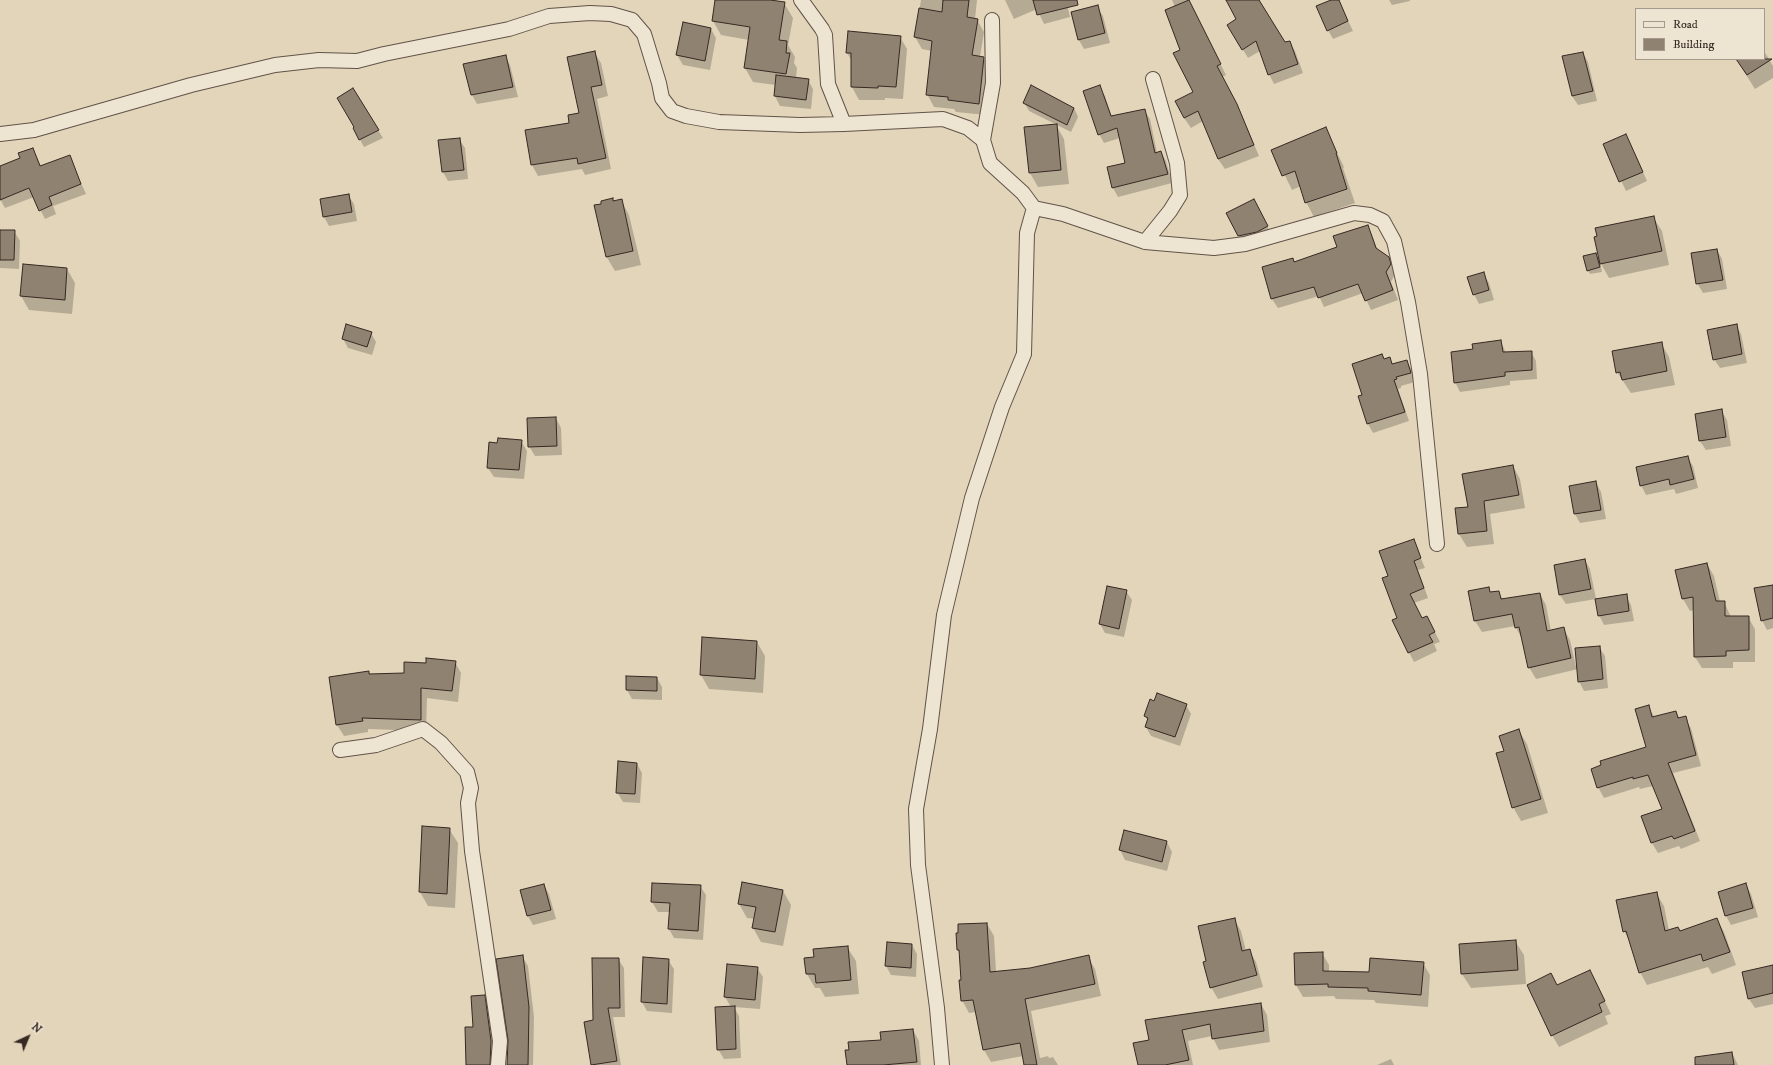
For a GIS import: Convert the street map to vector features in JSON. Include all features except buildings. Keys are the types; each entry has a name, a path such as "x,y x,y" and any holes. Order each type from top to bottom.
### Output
{"street":[{"path":"801,0 825,35 828,84 844,124"},
{"path":"0,134 34,130 190,85 275,65 319,60 357,61 384,54 509,29 549,16 590,13 611,14 632,20 644,34 662,98 672,111 686,116 719,122 844,124 944,119 968,128 983,140"},
{"path":"992,20 993,83 983,140 990,163 1023,193 1034,208 1063,214 1145,242 1214,248 1245,244 1354,213 1370,215 1383,221 1394,241 1420,374 1437,544"},
{"path":"1145,242 1170,211 1180,195 1177,163 1153,80"},
{"path":"942,1065 937,1008 918,865 916,809 930,729 944,615 972,498 1002,407 1024,354 1028,233 1034,208"},
{"path":"340,750 376,745 423,729 441,743 468,772 471,788 468,803 471,844 500,1041 498,1065"}]}
